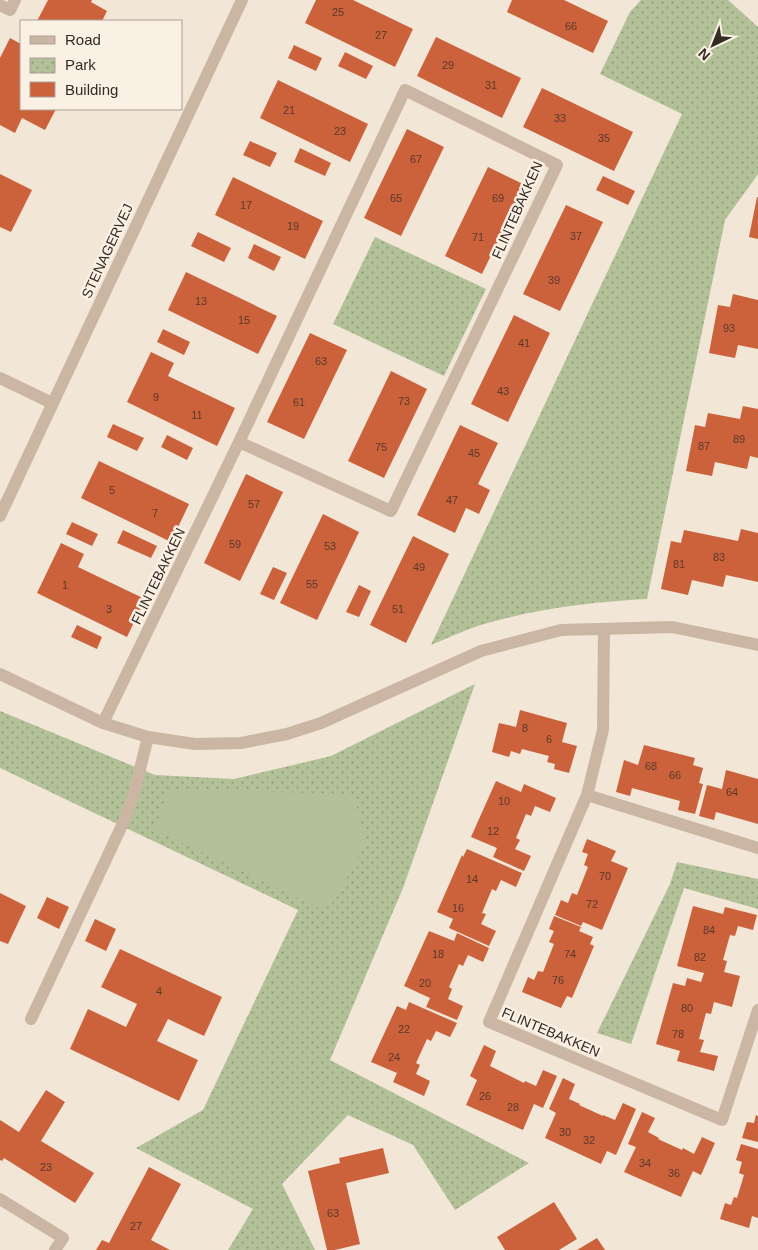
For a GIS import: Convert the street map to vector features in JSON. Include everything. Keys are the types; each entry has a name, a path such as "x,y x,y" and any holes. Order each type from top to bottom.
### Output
{"street":[{"path":"0,5 10,10 15,0"},
{"name":"STENAGERVEJ","path":"0,516 242,0"},
{"name":"FLINTEBAKKEN","path":"103,722 239,442 405,90 557,165 391,512 239,442"},
{"path":"0,378 52,403"},
{"path":"0,674 103,722 148,736 204,743 241,743 287,734 321,723 481,651 561,630 672,627 758,645"},
{"name":"FLINTEBAKKEN","path":"604,629 603,730 587,795 489,1022 722,1120 758,1010"},
{"path":"31,1018 125,819 133,797 148,736"},
{"path":"587,795 758,848"},
{"path":"0,1199 62,1238 55,1250"}],"green space":[{"path":"641,0 728,0 758,27 758,174 725,220 647,599 587,604 527,613 481,625 431,645 682,114 600,74 630,12"},
{"path":"375,237 486,289 444,376 333,324"},
{"path":"475,684 403,888 330,1060 529,1163 455,1210 413,1145 348,1115 282,1184 315,1250 228,1250 253,1209 136,1148 203,1110 298,910 0,768 0,711 155,775 234,779 331,756"},
{"path":"169,789 353,794 366,843 335,900 323,910 155,830"},
{"path":"677,862 758,879 758,909 684,888 631,1044 597,1033 670,884"}],"building":[{"path":"48,0 92,0 91,2 107,11 102,20 38,20"},
{"path":"316,0 353,0 413,29 395,67 305,23"},
{"path":"512,0 564,0 608,21 593,53 507,12"},
{"path":"436,37 521,78 502,118 417,76"},
{"path":"10,38 20,43 20,110 55,110 45,130 22,118 15,133 0,125 0,58"},
{"path":"294,45 322,58 316,71 288,58"},
{"path":"345,52 373,66 366,79 338,66"},
{"path":"278,80 368,124 350,162 260,118"},
{"path":"542,88 633,132 614,171 523,127"},
{"path":"407,129 444,147 401,236 364,218"},
{"path":"250,141 277,153 270,167 243,155"},
{"path":"300,148 331,163 325,176 294,162"},
{"path":"488,167 525,185 482,274 445,256"},
{"path":"0,174 32,190 11,232 0,227"},
{"path":"603,176 635,191 628,205 596,190"},
{"path":"233,177 323,221 305,259 215,215"},
{"path":"758,197 758,239 749,237"},
{"path":"566,205 603,222 560,311 523,294"},
{"path":"198,232 231,248 224,262 191,246"},
{"path":"254,244 281,257 274,271 248,258"},
{"path":"186,272 277,316 258,354 168,310"},
{"path":"733,294 758,300 758,349 738,345 735,358 709,353 718,305 730,307"},
{"path":"514,315 550,333 508,422 471,404"},
{"path":"163,329 190,342 184,355 157,342"},
{"path":"310,333 347,350 304,439 267,422"},
{"path":"151,352 174,363 168,376 235,408 217,446 127,402"},
{"path":"391,371 427,389 384,478 348,461"},
{"path":"743,406 758,409 758,458 750,456 747,469 715,462 712,476 686,471 695,425 705,427 708,413 740,419"},
{"path":"113,424 144,438 137,451 107,437"},
{"path":"460,425 498,443 478,484 490,490 479,514 466,508 455,533 417,515"},
{"path":"167,435 193,448 187,460 161,447"},
{"path":"99,461 189,504 171,542 81,498"},
{"path":"246,474 283,492 240,581 204,563"},
{"path":"323,514 359,532 317,620 280,603"},
{"path":"72,522 98,534 92,546 66,534"},
{"path":"741,529 758,533 758,582 726,575 723,587 692,580 688,595 661,589 671,541 681,543 684,530 738,541"},
{"path":"123,530 157,546 151,558 117,543"},
{"path":"413,536 449,554 406,643 370,625"},
{"path":"61,543 84,554 78,567 145,599 127,637 37,593"},
{"path":"273,567 287,573 274,600 260,594"},
{"path":"359,585 371,591 359,617 346,612"},
{"path":"77,625 102,637 97,649 71,637"},
{"path":"520,710 567,723 562,742 577,746 569,773 554,769 555,764 547,762 549,756 522,749 520,754 511,751 509,757 492,752 499,723 516,727"},
{"path":"644,745 695,758 693,765 703,768 699,783 703,784 695,814 678,810 680,801 632,788 630,796 616,792 624,760 638,765"},
{"path":"726,770 758,779 758,824 716,812 714,820 699,816 707,785 722,789"},
{"path":"496,781 521,792 524,784 556,798 550,812 535,806 531,816 526,814 516,838 520,840 515,849 531,856 524,871 493,857 497,848 471,837"},
{"path":"587,839 616,851 611,861 628,868 602,930 583,922 581,926 555,915 561,900 568,903 572,893 577,895 588,867 584,865 588,854 582,852"},
{"path":"467,849 522,873 516,887 501,880 496,891 492,889 482,913 486,914 481,924 496,931 489,946 449,928 453,919 437,912 462,855 463,857"},
{"path":"0,893 26,906 8,944 0,941"},
{"path":"47,897 69,907 59,929 37,918"},
{"path":"693,906 723,914 725,907 757,915 753,930 738,926 735,936 730,935 723,960 727,961 724,972 740,976 732,1007 714,1002 711,1014 706,1013 699,1039 704,1040 700,1052 718,1056 714,1071 677,1061 680,1051 656,1044 673,983 685,986 687,978 701,982 704,973 677,966"},
{"path":"554,916 581,927 579,931 593,937 590,944 594,946 572,998 567,996 561,1008 522,992 528,977 534,980 538,971 543,972 554,944 549,942 554,931 549,929"},
{"path":"95,919 116,929 106,951 85,941"},
{"path":"429,931 454,941 457,933 489,948 483,962 468,955 463,966 459,964 449,987 452,989 448,999 463,1006 457,1020 426,1007 430,998 404,986"},
{"path":"120,949 222,997 204,1036 168,1019 157,1041 198,1060 179,1101 70,1049 88,1009 126,1027 137,1004 101,987"},
{"path":"409,1002 457,1023 450,1037 436,1031 431,1041 427,1039 416,1063 420,1065 416,1074 430,1081 424,1096 393,1082 397,1073 371,1062 397,1006 406,1010"},
{"path":"484,1045 496,1051 490,1066 524,1083 525,1081 536,1086 543,1070 557,1076 543,1108 534,1104 523,1130 466,1105 477,1080 470,1076"},
{"path":"563,1078 575,1084 569,1099 603,1116 615,1120 623,1103 636,1109 616,1155 607,1151 601,1164 545,1138 556,1113 549,1109"},
{"path":"46,1090 65,1102 41,1141 94,1173 75,1203 4,1158 2,1161 0,1160 0,1120 19,1132"},
{"path":"642,1112 655,1118 648,1132 658,1139 682,1150 683,1148 694,1154 702,1137 715,1143 701,1175 693,1171 681,1197 624,1172 636,1147 628,1144"},
{"path":"756,1115 758,1116 758,1142 742,1138 747,1122 754,1123"},
{"path":"741,1144 758,1149 758,1218 752,1216 749,1228 720,1219 725,1203 731,1205 734,1197 737,1198 744,1175 739,1173 742,1162 736,1160"},
{"path":"383,1148 389,1173 346,1183 360,1244 327,1250 308,1171 340,1163 339,1158"},
{"path":"149,1167 181,1184 151,1240 170,1250 96,1250 102,1240 109,1243"},
{"path":"554,1202 577,1239 559,1250 505,1250 497,1237"},
{"path":"597,1238 605,1250 577,1250"}]}
